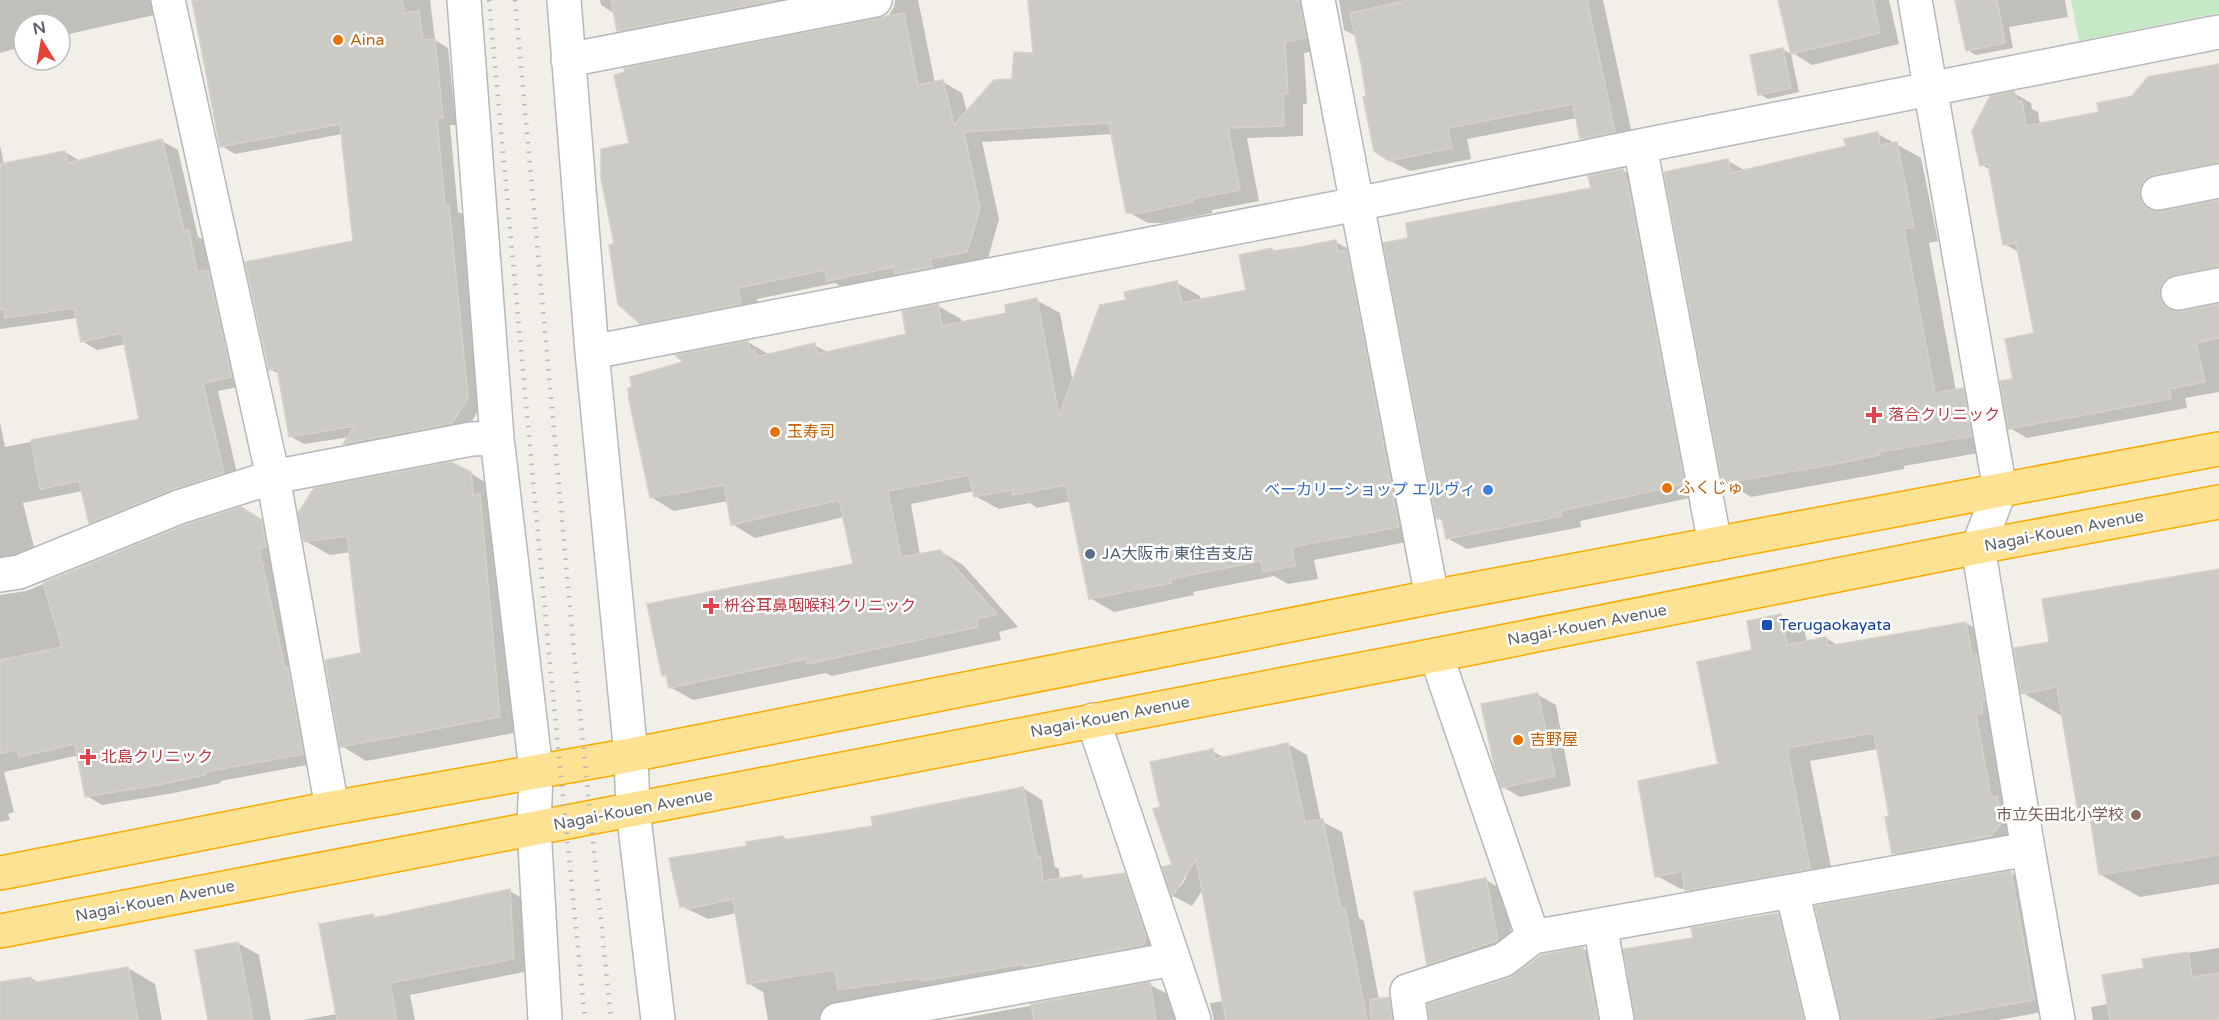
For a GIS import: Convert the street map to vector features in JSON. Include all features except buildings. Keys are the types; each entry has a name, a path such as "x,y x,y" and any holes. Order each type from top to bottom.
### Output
{"highway":[{"path":"0,873 332,807 631,754 1432,597 2219,449"},
{"name":"Nagai-Kouen Avenue","path":"0,931 2219,502"}],"street":[{"path":"168,0 273,477 332,807"},
{"path":"464,0 497,438 536,771 534,828 545,1020"},
{"path":"564,0 592,352 631,754 633,810 658,1020"},
{"path":"568,60 875,0"},
{"path":"1318,0 1432,597"},
{"path":"1915,0 1932,87 2000,490 1978,547 2058,1020"},
{"path":"592,352 1357,204 1932,87 2219,32"},
{"path":"1640,146 1715,544"},
{"path":"2158,193 2219,181"},
{"path":"2178,293 2219,285"},
{"path":"0,575 19,572 179,507 273,477 471,439 497,438"},
{"path":"1436,655 1533,937"},
{"path":"1093,720 1194,1020"},
{"path":"1411,1020 1407,991 1503,960 1533,937 2028,849"},
{"path":"1792,891 1823,1020"},
{"path":"1600,925 1617,1020"},
{"path":"837,1020 1173,959"}],"green space":[{"path":"2071,0 2219,0 2219,13 2079,41"}],"railway":[{"path":"489,0 585,1020"},
{"path":"515,0 575,663 611,1020"}],"place":[{"name":"Aina","path":"338,40"},
{"name":"落合クリニック","path":"1874,415"},
{"name":"玉寿司","path":"775,432"},
{"name":"ふくじゅ","path":"1667,488"},
{"name":"ベーカリーショップ エルヴィ","path":"1488,490"},
{"name":"JA大阪市 東住吉支店","path":"1090,554"},
{"name":"枡谷耳鼻咽喉科クリニック","path":"711,606"},
{"name":"Terugaokayata","path":"1767,625"},
{"name":"吉野屋","path":"1518,740"},
{"name":"北島クリニック","path":"88,757"},
{"name":"市立矢田北小学校","path":"2136,815"}]}
